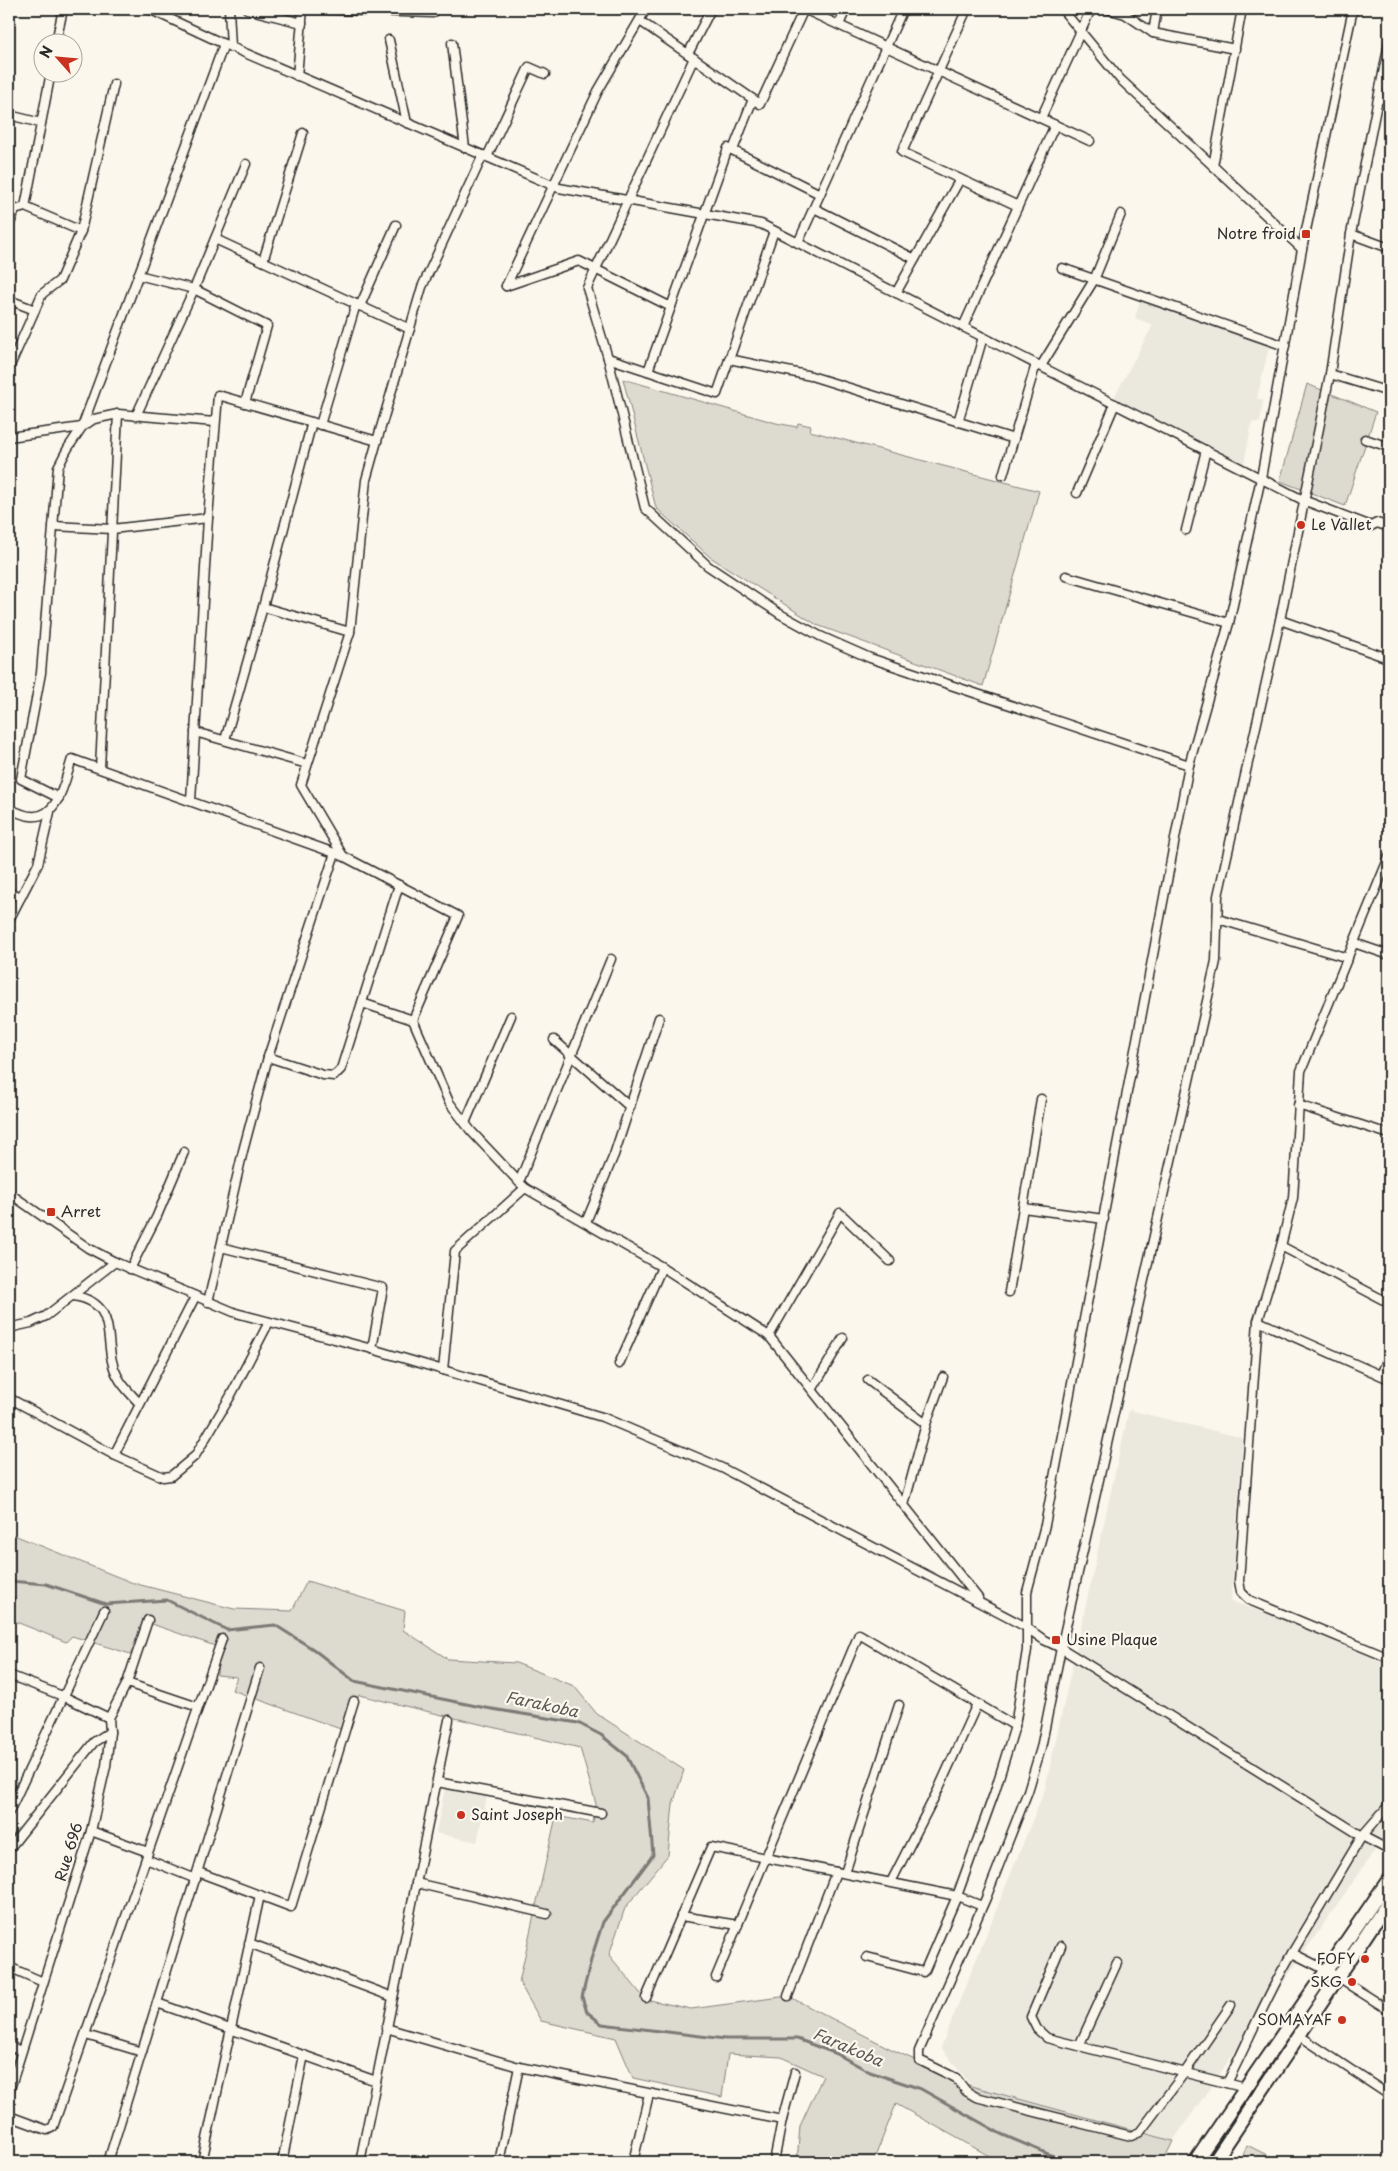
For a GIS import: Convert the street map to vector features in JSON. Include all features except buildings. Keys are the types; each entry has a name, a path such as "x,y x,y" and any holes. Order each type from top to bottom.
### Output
{"main road":[{"path":"1195,2162 1389,1879"},
{"path":"1214,2162 1389,1901"}],"street":[{"path":"58,32 63,9"},
{"path":"149,9 227,46 553,186 760,224 1303,500 1371,526 1377,522 1389,527"},
{"path":"59,798 21,779 41,673 58,467 82,428 138,275 227,46 229,9"},
{"path":"247,9 302,23"},
{"path":"297,76 303,9"},
{"path":"309,9 432,13"},
{"path":"646,9 598,91 506,286 579,261 671,307"},
{"path":"711,9 628,200 587,288 608,358 645,508 708,566 780,614 820,636 870,658 1189,765"},
{"path":"640,21 760,104 804,9 1090,140"},
{"path":"839,25 846,9"},
{"path":"798,243 904,9"},
{"path":"967,9 902,152 1018,206"},
{"path":"1062,9 1120,79 1302,249"},
{"path":"1041,118 1091,9"},
{"path":"1107,9 1125,14 1153,33 1235,49"},
{"path":"1153,33 1157,9"},
{"path":"1213,166 1242,9"},
{"path":"867,1958 924,1972 957,1896 994,1794 1015,1726 1027,1650 1027,1592 1045,1525 1189,765 1229,623 1261,478 1302,249 1354,9"},
{"path":"388,40 407,123"},
{"path":"452,43 465,148"},
{"path":"1231,2005 1185,2072 1140,2132 1131,2136 976,2097 966,2091 956,2078 920,2060 919,2051 982,1906 1028,1791 1041,1748 1061,1648 1216,961 1218,896 1280,620 1330,374 1351,234 1389,43"},
{"path":"343,856 300,786 350,632 366,480 422,287 529,67 545,74"},
{"path":"25,206 49,82"},
{"path":"9,368 42,294 60,280 81,231 114,84"},
{"path":"1379,98 1389,101"},
{"path":"733,150 753,99"},
{"path":"9,115 41,123"},
{"path":"963,327 1055,124"},
{"path":"263,261 303,133"},
{"path":"648,371 728,148 820,194"},
{"path":"136,416 194,289 246,164"},
{"path":"896,293 960,179"},
{"path":"9,226 12,208 25,206 81,231"},
{"path":"814,208 915,259"},
{"path":"1003,475 1038,365 1094,280 1121,214"},
{"path":"224,740 316,423 358,305 396,225"},
{"path":"608,358 717,394 774,231"},
{"path":"1351,234 1389,248"},
{"path":"215,239 410,329"},
{"path":"1062,268 1285,346"},
{"path":"138,275 194,289 266,326 245,403"},
{"path":"9,300 35,310"},
{"path":"958,422 983,337"},
{"path":"729,359 811,376 1014,439"},
{"path":"1330,374 1389,392"},
{"path":"191,801 208,518 218,395 377,441"},
{"path":"1077,493 1115,404"},
{"path":"100,768 118,414"},
{"path":"9,437 82,428 94,419 118,414 215,422"},
{"path":"1364,439 1389,447"},
{"path":"1186,530 1206,450"},
{"path":"52,526 112,529 208,518"},
{"path":"1066,576 1229,623"},
{"path":"263,607 350,632"},
{"path":"1280,620 1385,657 1389,656"},
{"path":"195,732 307,764"},
{"path":"9,920 38,864 50,812 59,798 72,759 343,856 458,916 413,1020 449,1102 465,1123 525,1188 662,1267 769,1336 981,1602"},
{"path":"9,809 30,816 42,816 50,812"},
{"path":"208,1302 243,1151 268,1057 335,853"},
{"path":"1389,857 1386,874 1354,943 1301,1071 1292,1198 1281,1246 1258,1321 1239,1581 1242,1592 1249,1600 1389,1658"},
{"path":"268,1057 323,1075 334,1076 341,1070 399,886"},
{"path":"9,892 21,897"},
{"path":"1218,919 1348,958"},
{"path":"1354,943 1389,955"},
{"path":"518,1182 611,959"},
{"path":"362,1003 413,1020"},
{"path":"465,1123 511,1016"},
{"path":"586,1222 614,1155 659,1018"},
{"path":"554,1040 630,1107"},
{"path":"1009,1292 1041,1099"},
{"path":"1298,1104 1389,1134"},
{"path":"130,1269 152,1229 184,1152"},
{"path":"443,1370 455,1251 525,1188"},
{"path":"9,1193 88,1248 130,1269 236,1313 372,1349 602,1417 722,1468 1026,1627 1044,1640 1061,1648 1362,1836 1387,1847"},
{"path":"1023,1208 1104,1219"},
{"path":"769,1336 840,1213 890,1260"},
{"path":"1281,1246 1389,1303"},
{"path":"222,1247 383,1288 372,1349"},
{"path":"9,1328 31,1323 46,1316 74,1296 115,1262"},
{"path":"619,1364 662,1267"},
{"path":"74,1296 88,1298 106,1316 112,1360 117,1376 140,1404"},
{"path":"114,1455 195,1297"},
{"path":"1258,1321 1389,1379"},
{"path":"9,1398 114,1455 163,1477 171,1476 195,1456 269,1322"},
{"path":"812,1390 843,1338"},
{"path":"1381,1376 1389,1356"},
{"path":"904,1505 926,1424 943,1377"},
{"path":"868,1380 926,1424"},
{"path":"9,1812 104,1611"},
{"path":"9,1675 65,1697 108,1718 127,1683 148,1620"},
{"path":"716,1978 859,1634 1015,1726"},
{"path":"9,2116 47,2130 53,2127 222,1639"},
{"path":"108,2162 260,1668"},
{"path":"127,1683 198,1706"},
{"path":"90,1831 196,1875 291,1907 354,1701"},
{"path":"891,1882 938,1790 977,1704"},
{"path":"844,1873 899,1705"},
{"name":"Rue 696","path":"9,2092 90,1831 106,1766 110,1732 108,1718"},
{"path":"360,2162 450,1720"},
{"path":"9,1849 94,1742 110,1732"},
{"path":"437,1782 601,1813"},
{"path":"1227,2083 1255,2028 1275,1982 1362,1836 1389,1805"},
{"path":"646,1998 711,1847 957,1896 982,1906"},
{"path":"788,1996 836,1872"},
{"path":"416,1883 547,1914"},
{"path":"202,2162 260,1895"},
{"path":"681,1916 738,1925"},
{"path":"249,1943 393,1997"},
{"path":"1061,1946 1031,2017 1037,2029 1047,2038 1246,2088"},
{"path":"1292,1953 1326,1970 1389,2010"},
{"path":"1079,2046 1117,1963"},
{"path":"9,1967 43,1982"},
{"path":"157,2003 376,2081"},
{"path":"386,2028 519,2067 782,2120"},
{"path":"86,2034 142,2052"},
{"path":"1300,2036 1389,2095"},
{"path":"9,2046 21,2051"},
{"path":"282,2162 304,2055"},
{"path":"498,2162 519,2067"},
{"path":"774,2162 782,2120 795,2072"},
{"path":"633,2162 649,2094"}],"shaded area":[{"path":"1140,301 1270,343 1257,398 1263,400 1260,423 1252,422 1244,464 1113,399 1153,325 1135,318"},
{"path":"623,379 776,423 797,427 798,423 811,426 810,431 1039,491 983,686 817,625 710,557 656,508"},
{"path":"1307,384 1376,412 1345,506 1280,481"},
{"path":"1129,1410 1243,1438 1231,1601 1389,1657 1389,1830 1173,2141 971,2086 941,2047 1045,1789"},
{"path":"9,1533 133,1583 234,1609 292,1611 307,1581 405,1611 403,1630 448,1659 516,1663 574,1686 597,1714 684,1770 673,1804 668,1855 625,1908 609,1955 645,1999 691,2009 788,1996 891,2049 971,2086 1173,2141 1163,2162 1000,2162 896,2104 873,2162 797,2162 800,2126 823,2076 781,2057 728,2054 722,2097 633,2078 616,2038 541,2021 519,1982 556,1816 593,1823 596,1804 580,1748 359,1695 346,1731 232,1690 237,1677 217,1675 218,1647 146,1622 137,1656 72,1636 66,1642 9,1619"},
{"name":"Saint Joseph","path":"445,1788 487,1796 477,1842 436,1833"},
{"path":"1247,2145 1281,2162 1240,2162"}],"waterway":[{"name":"Farakoba","path":"9,1581 46,1584 106,1604 167,1600 227,1630 275,1625 313,1649 354,1681 486,1708 578,1723 601,1735 626,1755 648,1798 653,1855 603,1922 582,1997 587,2012 602,2024 725,2039 797,2039 837,2054 870,2072 921,2089 1001,2134 1067,2162"}],"place":[{"name":"Notre froid","path":"1306,234"},
{"name":"Le Vallet","path":"1301,525"},
{"name":"Arret","path":"51,1212"},
{"name":"Usine Plaque","path":"1056,1640"},
{"name":"Saint Joseph","path":"461,1815"},
{"name":"FOFY","path":"1365,1959"},
{"name":"SKG","path":"1352,1982"},
{"name":"SOMAYAF","path":"1342,2020"}]}
